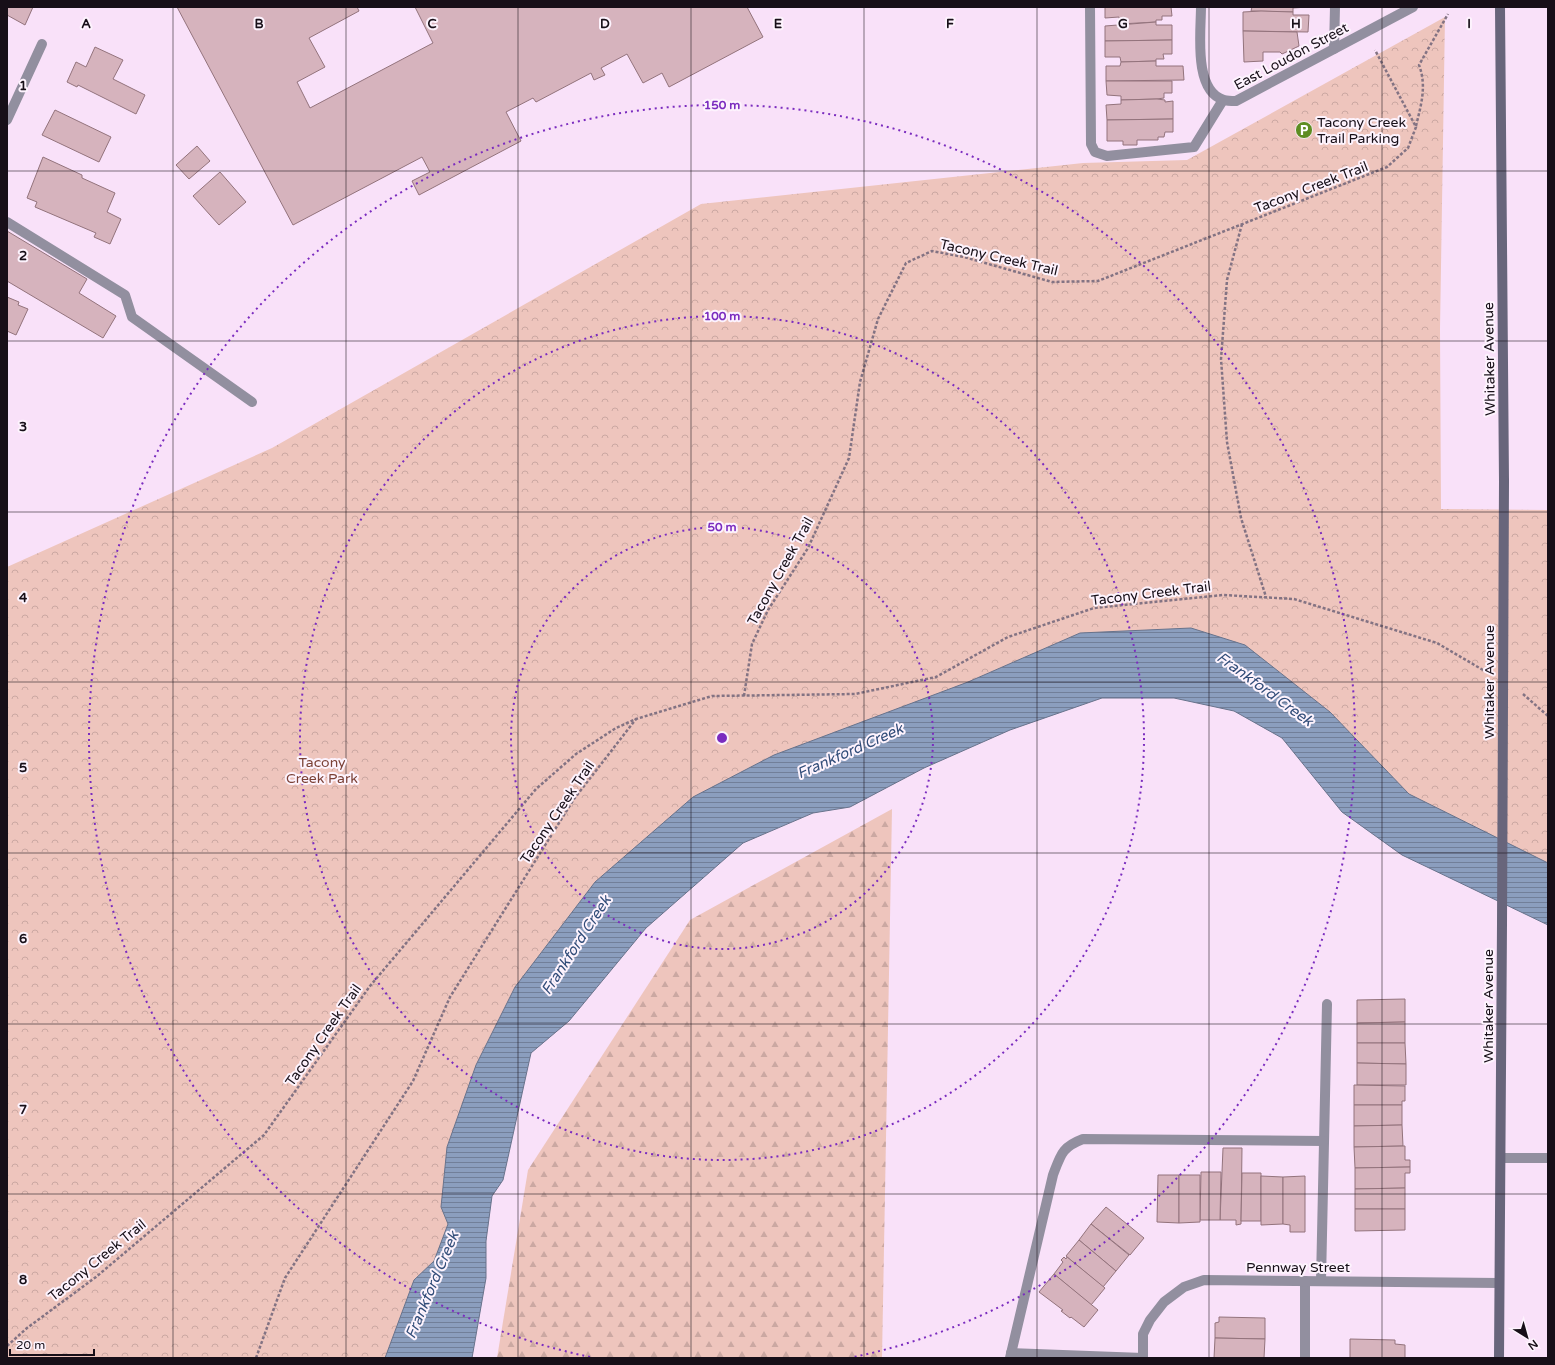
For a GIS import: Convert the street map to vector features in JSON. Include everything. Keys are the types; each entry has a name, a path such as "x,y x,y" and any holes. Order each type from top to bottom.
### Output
{"main road":[{"name":"Whitaker Avenue","path":"1499,1358 1504,481 1500,7"}],"street":[{"path":"1090,7 1091,144 1095,152 1107,156 1194,147 1223,100 1209,89 1201,68 1201,7"},
{"path":"1334,49 1335,7"},
{"name":"East Loudon Street","path":"1223,100 1236,101 1413,7"},
{"path":"7,120 42,44"},
{"path":"7,222 125,295 132,317 252,402"},
{"path":"1321,1281 1327,1004"},
{"path":"1143,1358 1010,1356 1053,1175 1060,1156 1068,1144 1083,1139 1324,1141"},
{"path":"1501,1158 1548,1158"},
{"name":"Pennway Street","path":"1143,1358 1143,1334 1150,1320 1164,1302 1184,1287 1204,1280 1500,1284"},
{"path":"1305,1358 1306,1281"}],"path":[{"name":"Tacony Creek Trail","path":"744,696 752,644 768,610 808,548 849,458 860,382 876,326 906,263 932,251 964,257 1052,282 1098,281 1387,167 1408,148 1416,127 1424,96 1422,72 1419,65 1448,14"},
{"path":"1365,32 1416,127"},
{"path":"1242,224 1226,280 1221,359 1227,442 1241,518 1266,598"},
{"name":"Tacony Creek Trail","path":"7,1346 27,1328 96,1278 264,1135 370,986 536,789 576,754 616,728 636,719 712,696 855,694 936,676 1008,637 1094,608 1223,595 1294,599 1436,644 1489,673"},
{"path":"1521,692 1548,716"},
{"name":"Tacony Creek Trail","path":"256,1358 285,1278 413,1081 450,997 574,799 636,719"}],"green space":[{"name":"Tacony Creek Park","path":"1445,17 1440,329 1441,509 1548,510 1548,917 1206,679 1079,663 755,790 533,1004 452,1358 7,1358 7,567 272,448 701,204 1083,163 1187,160"},
{"path":"892,809 882,1358 497,1358 528,1170 690,920"}],"water":[{"name":"Frankford Creek","path":"1191,628 1245,645 1330,712 1409,794 1548,863 1548,925 1402,855 1342,812 1282,738 1234,711 1174,698 1102,698 1010,730 924,768 850,807 813,813 743,843 646,928 569,1021 531,1053 503,1180 492,1196 486,1241 486,1278 472,1358 385,1358 414,1280 434,1261 448,1224 441,1207 447,1147 476,1065 515,987 595,882 693,797 774,755 968,682 1080,633"}],"building":[{"path":"7,7 33,7 25,25 7,15"},
{"path":"177,7 357,7 359,11 309,38 325,67 297,82 310,108 433,43 415,7 747,7 763,37 669,87 662,73 643,83 627,54 601,68 605,75 594,80 591,73 536,102 533,98 506,112 521,141 419,195 412,181 430,172 422,157 293,225"},
{"path":"1105,7 1171,7 1172,16 1162,16 1162,20 1156,20 1156,22 1120,24 1119,17 1105,18"},
{"path":"1252,7 1308,7 1293,8 1293,12 1251,11"},
{"path":"1243,12 1293,12 1293,15 1309,15 1308,32 1243,31"},
{"path":"1156,22 1156,25 1172,25 1172,40 1105,41 1105,26"},
{"path":"1243,31 1297,32 1299,46 1282,54 1280,52 1263,52 1263,61 1244,62"},
{"path":"1172,40 1172,54 1163,54 1164,59 1156,59 1156,61 1121,62 1120,57 1105,57 1105,41"},
{"path":"95,47 123,60 113,79 145,95 136,114 78,85 77,87 67,82 76,62 86,67"},
{"path":"1156,61 1156,66 1183,66 1184,80 1106,81 1106,66 1120,66 1121,62"},
{"path":"1106,81 1172,81 1172,93 1164,93 1164,98 1157,99 1121,100 1121,96 1107,95"},
{"path":"1121,100 1165,100 1165,102 1173,101 1173,119 1107,120 1106,105 1121,104"},
{"path":"55,110 111,137 99,162 42,135"},
{"path":"1173,119 1173,132 1165,132 1164,137 1158,137 1158,140 1137,140 1137,145 1123,145 1123,141 1107,141 1107,120"},
{"path":"197,146 210,161 189,179 176,165"},
{"path":"43,157 82,175 82,178 115,193 107,212 121,219 110,244 94,237 96,233 35,207 37,202 27,198"},
{"path":"220,172 246,202 219,225 193,196"},
{"path":"7,231 87,279 79,293 116,316 103,338 7,281"},
{"path":"7,297 19,302 18,305 28,309 16,335 7,331"},
{"path":"1405,999 1405,1022 1357,1023 1357,1000"},
{"path":"1405,1022 1405,1043 1357,1043 1357,1023"},
{"path":"1357,1043 1405,1043 1406,1064 1357,1063"},
{"path":"1357,1063 1406,1064 1406,1085 1357,1085"},
{"path":"1354,1085 1405,1086 1405,1101 1402,1101 1402,1105 1354,1105"},
{"path":"1354,1105 1402,1105 1402,1125 1354,1126"},
{"path":"1402,1125 1403,1146 1354,1147 1354,1126"},
{"path":"1405,1146 1405,1160 1410,1160 1410,1167 1355,1168 1354,1147"},
{"path":"1223,1148 1242,1148 1241,1224 1236,1225 1236,1220 1220,1220"},
{"path":"1410,1167 1410,1173 1405,1173 1405,1188 1355,1189 1355,1168"},
{"path":"1201,1172 1221,1172 1220,1220 1200,1220"},
{"path":"1242,1173 1261,1173 1261,1221 1241,1221"},
{"path":"1158,1175 1179,1175 1179,1223 1157,1222"},
{"path":"1179,1175 1200,1175 1200,1222 1179,1223"},
{"path":"1261,1176 1283,1177 1283,1224 1261,1225"},
{"path":"1305,1176 1305,1232 1290,1232 1290,1225 1283,1224 1283,1177"},
{"path":"1405,1188 1405,1209 1355,1209 1355,1189"},
{"path":"1106,1207 1144,1238 1130,1255 1091,1224"},
{"path":"1355,1209 1405,1209 1405,1230 1355,1231"},
{"path":"1091,1224 1129,1255 1116,1271 1079,1240"},
{"path":"1079,1240 1116,1271 1103,1287 1066,1256"},
{"path":"1064,1257 1066,1259 1067,1257 1105,1288 1091,1305 1054,1274 1063,1262 1061,1260"},
{"path":"1054,1274 1098,1310 1084,1327 1061,1311 1063,1310 1039,1292"},
{"path":"1219,1317 1265,1318 1265,1339 1215,1338 1215,1323 1219,1322"},
{"path":"1215,1338 1265,1339 1264,1358 1214,1358"},
{"path":"1350,1339 1395,1340 1395,1344 1405,1345 1405,1358 1350,1358"}],"place":[{"name":"Tacony Creek Trail Parking","path":"1304,130"}]}
